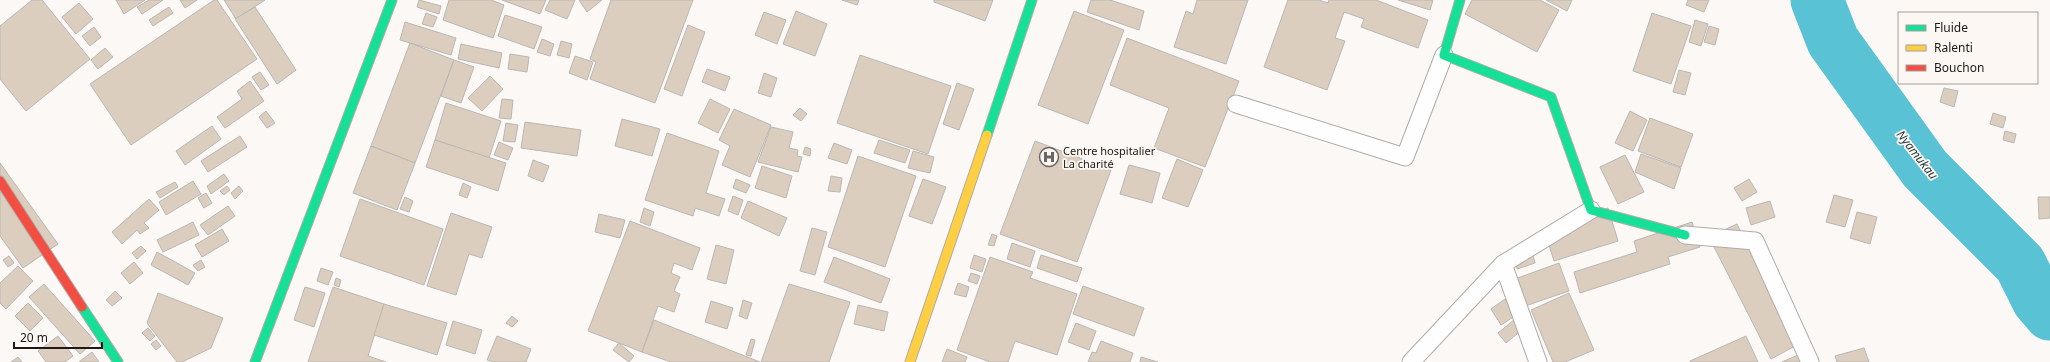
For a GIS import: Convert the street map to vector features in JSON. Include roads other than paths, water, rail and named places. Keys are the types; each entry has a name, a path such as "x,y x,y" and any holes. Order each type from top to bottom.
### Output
{"street":[{"path":"255,362 392,0"},
{"path":"910,362 1032,0"},
{"path":"1460,0 1444,55 1551,97 1591,210 1685,235"},
{"path":"0,181 118,362"}],"lane":[{"path":"1236,104 1405,156 1444,55"},
{"path":"1411,362 1503,264 1591,210"},
{"path":"1685,235 1755,241 1810,362"},
{"path":"1503,264 1538,362"}],"waterway":[{"name":"Nyamukau","path":"1817,0 1833,41 1925,169 2020,264 2038,300 2050,314"}],"place":[{"name":"Centre hospitalier La charité","path":"1049,157"}]}
